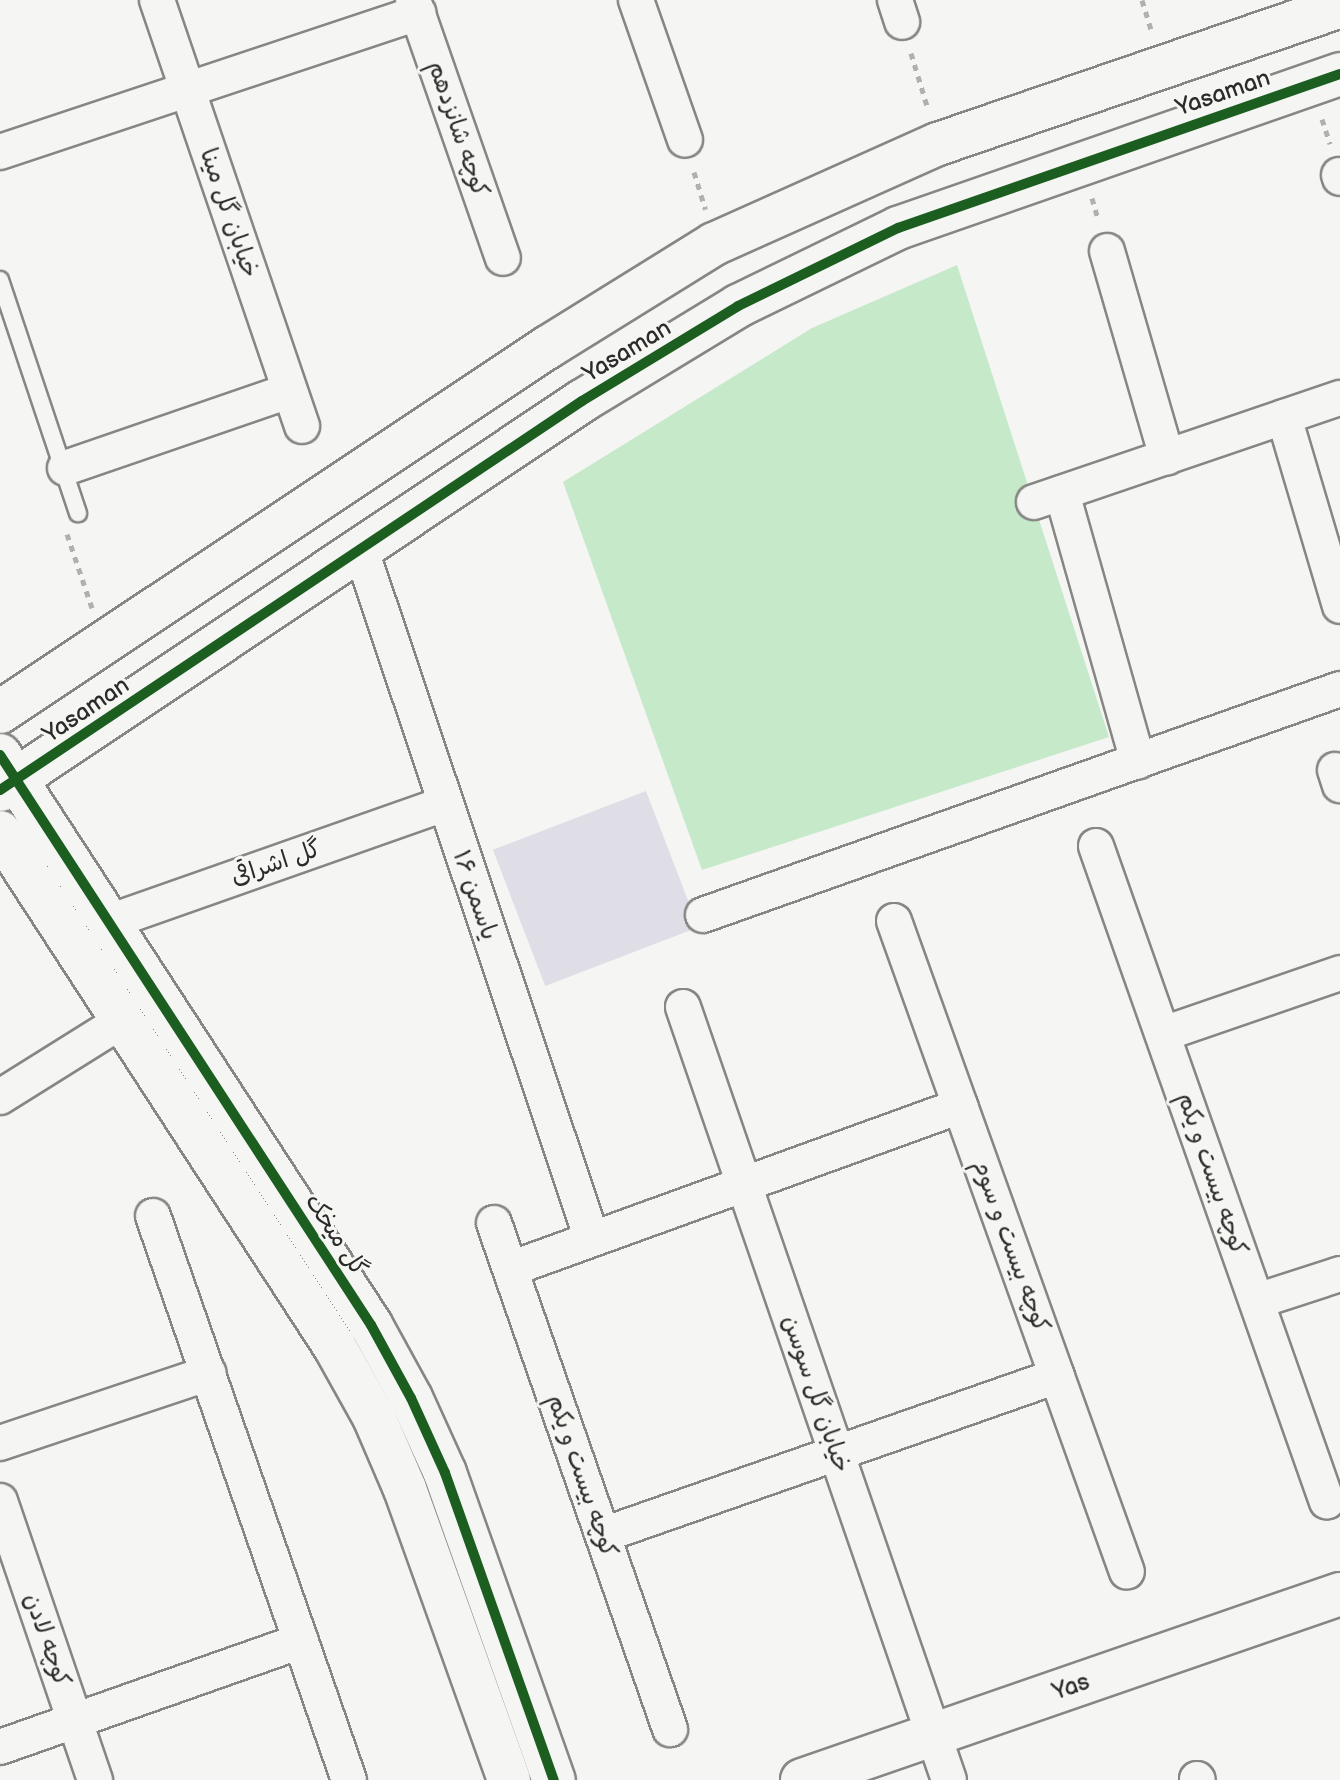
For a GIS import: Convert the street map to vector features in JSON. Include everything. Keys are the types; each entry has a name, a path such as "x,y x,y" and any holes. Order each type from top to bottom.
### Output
{"street":[{"name":"خیابان گل مینا","path":"157,0 302,426"},
{"path":"636,0 685,140"},
{"path":"0,152 187,89 415,6"},
{"name":"کوچه شانزدهم","path":"415,6 503,258"},
{"name":"Yasaman","path":"0,712 548,347 714,244 873,169 938,144 1340,6"},
{"name":"Yasaman","path":"6,775 361,550 582,401 738,306 898,228 1326,78"},
{"path":"1107,251 1167,457"},
{"path":"65,468 289,391"},
{"path":"1138,761 1048,498 1340,398"},
{"path":"1284,417 1340,606"},
{"name":"یاسمن ۱۶","path":"361,550 592,1239"},
{"path":"703,915 1340,689"},
{"name":"گل میخک","path":"6,775 109,922 140,1008 374,1417 405,1489 509,1780"},
{"name":"گل اشراقی","path":"109,922 444,804"},
{"name":"گل میخک","path":"0,832 140,1008 371,1325 411,1398 445,1473 554,1780"},
{"name":"کوچه بیست و یکم","path":"1096,846 1327,1502"},
{"name":"کوچه بیست و سوم","path":"894,921 1127,1572"},
{"path":"1163,1034 1340,973"},
{"name":"خیابان گل سوسن","path":"683,1007 949,1780"},
{"path":"0,1097 140,1008"},
{"path":"510,1269 960,1106"},
{"path":"153,1216 349,1780"},
{"name":"کوچه بیست و یکم","path":"494,1223 670,1729"},
{"path":"1257,1301 1340,1274"},
{"path":"0,1443 209,1373"},
{"path":"603,1535 1057,1376"},
{"name":"کوچه لادن","path":"0,1501 95,1780"},
{"name":"Yas","path":"802,1780 1340,1594"},
{"path":"0,1747 301,1641"}],"lane":[{"path":"0,280 78,513"}],"path":[{"path":"898,11 938,144"},
{"path":"1326,78 1339,177"},
{"path":"685,140 714,244"},
{"path":"1082,162 1107,251"},
{"path":"78,513 65,529 103,643"}],"green space":[{"path":"957,265 1109,737 702,870 563,482 812,328"}],"building":[{"path":"646,791 698,927 545,986 493,850"}],"cycle path":[{"path":"0,790 582,401 738,306 898,228 1340,74"},
{"path":"0,755 371,1325 411,1398 445,1473 554,1780"}]}
